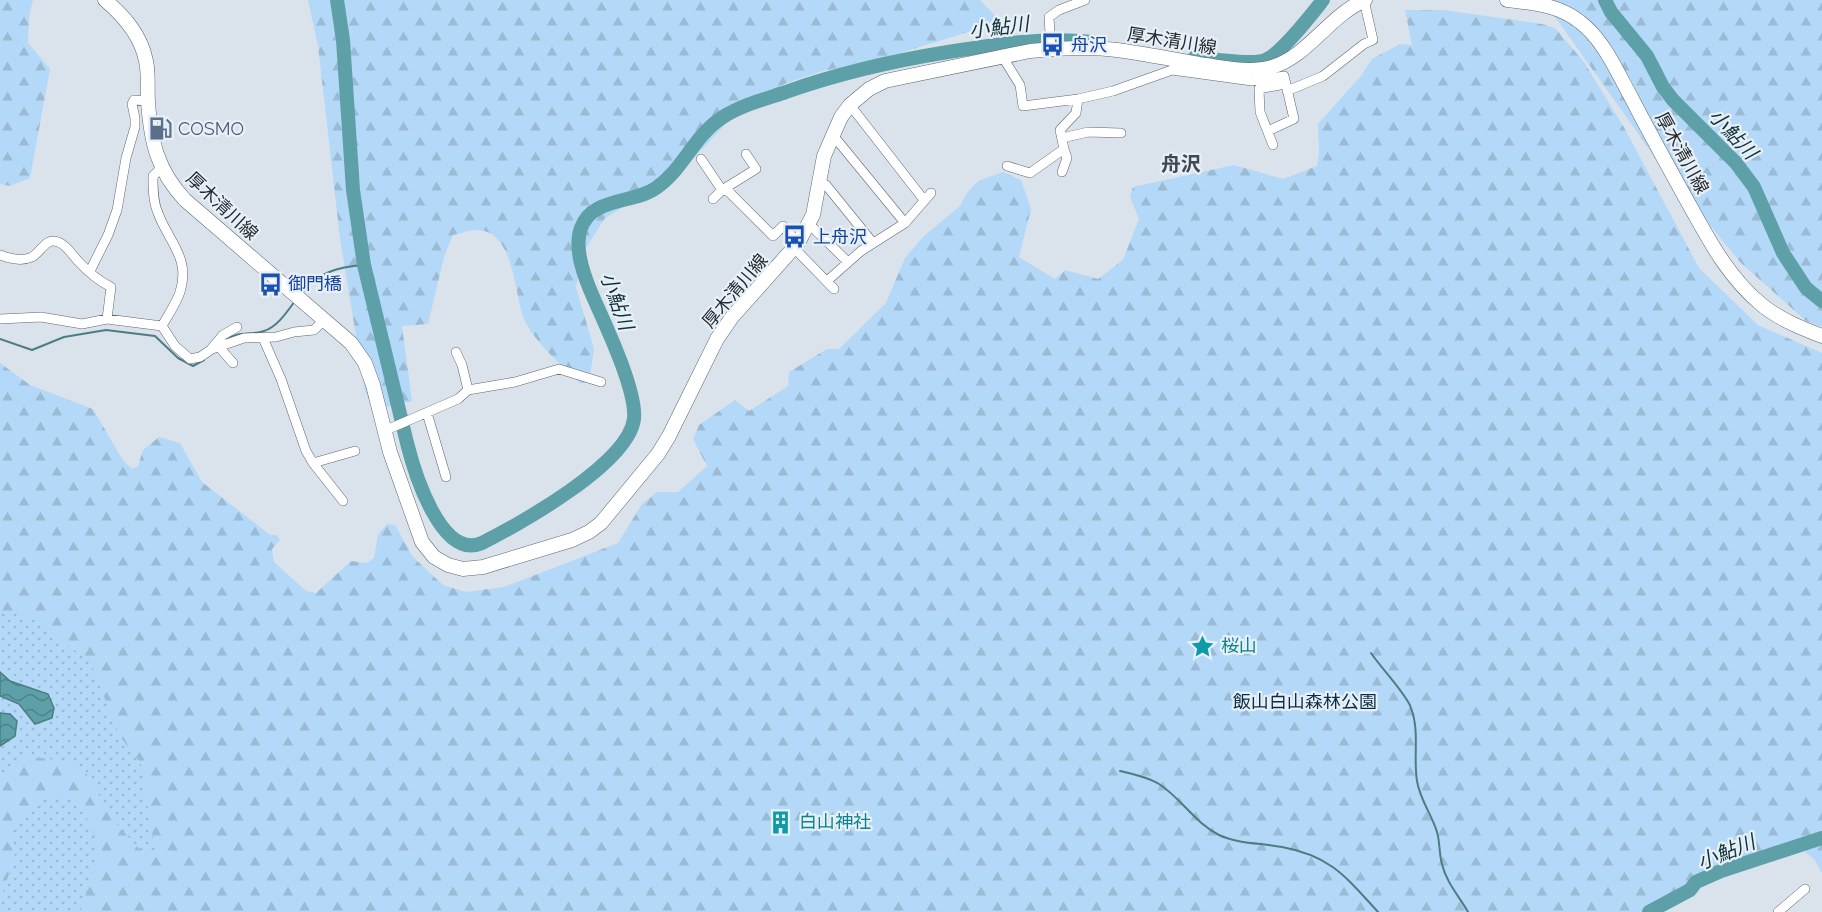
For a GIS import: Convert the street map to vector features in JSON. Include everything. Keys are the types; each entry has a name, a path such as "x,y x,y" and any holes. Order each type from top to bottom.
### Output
{"main road":[{"name":"厚木清川線","path":"105,0 124,18 141,46 148,74 152,137 161,168 185,200 351,343 365,363 390,428 422,542 434,556 448,565 463,569 483,567 572,540 601,523 658,454 717,339 732,317 796,245 809,224 815,208 824,156 832,134 850,105 869,89 885,81 1051,46 1114,50 1237,75 1265,69 1286,61 1335,20 1365,0"},
{"name":"厚木清川線","path":"1507,0 1539,4 1561,10 1587,28 1612,62 1711,244 1728,270 1770,311 1822,336"}],"street":[{"path":"1051,46 1048,16 1085,0"},
{"path":"1274,145 1260,112 1259,89 1286,87 1323,76 1364,44 1374,40 1365,0"},
{"path":"1002,56 1020,85 1023,105 1078,99 1113,91 1172,70 1237,75 1252,81 1284,76 1294,119 1268,131"},
{"path":"1062,172 1066,158 1060,130 1076,113 1078,99"},
{"path":"90,271 108,235 117,210 126,158 135,127 132,104 134,100 148,101"},
{"path":"827,281 873,243 905,223 928,197 850,105"},
{"path":"1062,138 1088,132 1120,133"},
{"path":"832,134 905,223"},
{"path":"1007,165 1030,173 1064,148"},
{"path":"713,199 722,190 756,169 746,154"},
{"path":"701,159 722,190 729,192 773,236 783,226 796,245 834,289"},
{"path":"161,168 153,176 155,205 158,215 178,250 182,275 180,292 162,326"},
{"path":"820,182 826,184 873,243"},
{"path":"809,224 848,262"},
{"path":"0,255 14,260 23,259 33,256 48,242 57,241 67,248 100,282 111,287 106,319"},
{"path":"0,319 41,317 82,324 106,319 162,326 176,346 190,359 244,338 262,338 314,330 324,320"},
{"path":"215,348 223,335 237,327"},
{"path":"262,338 281,379 306,451 343,501"},
{"path":"215,348 233,363"},
{"path":"456,352 462,365 468,390"},
{"path":"390,428 459,399 468,390 515,382 559,369 601,382"},
{"path":"425,413 446,477"},
{"path":"313,463 355,451"},
{"path":"1778,912 1805,889"}],"green space":[{"path":"0,0 33,0 29,17 28,43 50,69 30,178 10,186 0,184"},
{"path":"308,0 980,0 1001,22 884,58 823,71 748,100 678,175 605,218 584,251 576,287 594,349 589,382 580,383 550,354 529,329 521,310 511,266 499,241 489,233 476,230 453,235 444,257 428,324 402,326 412,401 374,410 365,391 340,238 318,46"},
{"path":"1543,0 1822,0 1822,327 1806,321 1740,262 1659,163"},
{"name":"飯山白山森林公園","path":"1405,10 1444,10 1542,24 1555,28 1584,62 1625,129 1699,268 1758,325 1822,353 1822,873 1814,859 1804,851 1771,862 1752,859 1726,868 1660,898 1645,912 80,912 99,851 88,821 70,796 47,797 10,827 15,857 0,896 0,782 28,756 68,762 85,771 113,820 145,855 155,851 141,764 119,735 91,663 37,621 13,612 0,611 0,363 30,385 93,409 122,459 132,469 138,466 143,450 159,437 180,443 202,482 270,535 277,535 280,540 272,549 274,562 306,591 316,593 351,561 367,563 374,558 378,535 387,524 395,525 413,557 443,585 466,592 504,587 618,543 642,504 657,492 678,492 707,466 693,439 699,425 735,400 749,411 788,386 789,372 827,349 839,349 886,303 905,258 924,236 960,206 966,194 978,181 1003,172 1021,180 1031,209 1019,257 1055,279 1065,270 1098,279 1123,260 1139,219 1130,197 1133,187 1234,165 1283,179 1317,166 1318,124 1361,76 1372,59 1400,44 1412,45"},
{"path":"0,472 153,579 183,912 0,912"}],"water":[{"path":"0,672 10,681 48,694 54,708 52,718 35,724 19,704 0,696"},
{"path":"0,713 10,714 17,721 15,736 0,746"}],"waterway":[{"name":"小鮎川","path":"337,0 343,40 353,190 364,265 416,473 423,492 442,527 454,539 467,545 482,543 499,534 546,507 594,473 613,455 627,436 634,419 634,407 626,376 587,282 579,254 581,228 586,218 594,211 656,188 674,172 704,133 723,117 746,106 806,85 846,73 948,52 1042,41 1099,43"},
{"name":"小鮎川","path":"1195,57 1241,62 1265,60 1287,42 1323,0"},
{"name":"小鮎川","path":"1605,0 1611,12 1647,56 1663,87 1673,100 1736,163 1754,187 1783,253 1806,288 1822,301"},
{"path":"301,294 314,280 329,272 364,265"},
{"path":"226,340 235,335 269,329 281,319 295,301"},
{"path":"0,339 32,350 64,337 106,330 155,336 178,358 193,366 204,360"},
{"path":"1371,653 1411,708 1416,735 1416,772 1419,788 1437,832 1444,871 1468,912"},
{"path":"1120,771 1159,784 1210,830 1219,835 1242,842 1299,851 1325,862 1346,878 1378,912"},
{"name":"小鮎川","path":"1649,912 1690,890 1696,882 1721,871 1822,838"}],"place":[{"name":"舟沢","path":"1053,45"},
{"name":"COSMO","path":"160,129"},
{"name":"上舟沢","path":"795,237"},
{"name":"御門橋","path":"270,284"},
{"name":"桜山","path":"1203,646"},
{"name":"白山神社","path":"781,822"}],"district":[{"name":"舟沢","path":"1181,164"}]}
